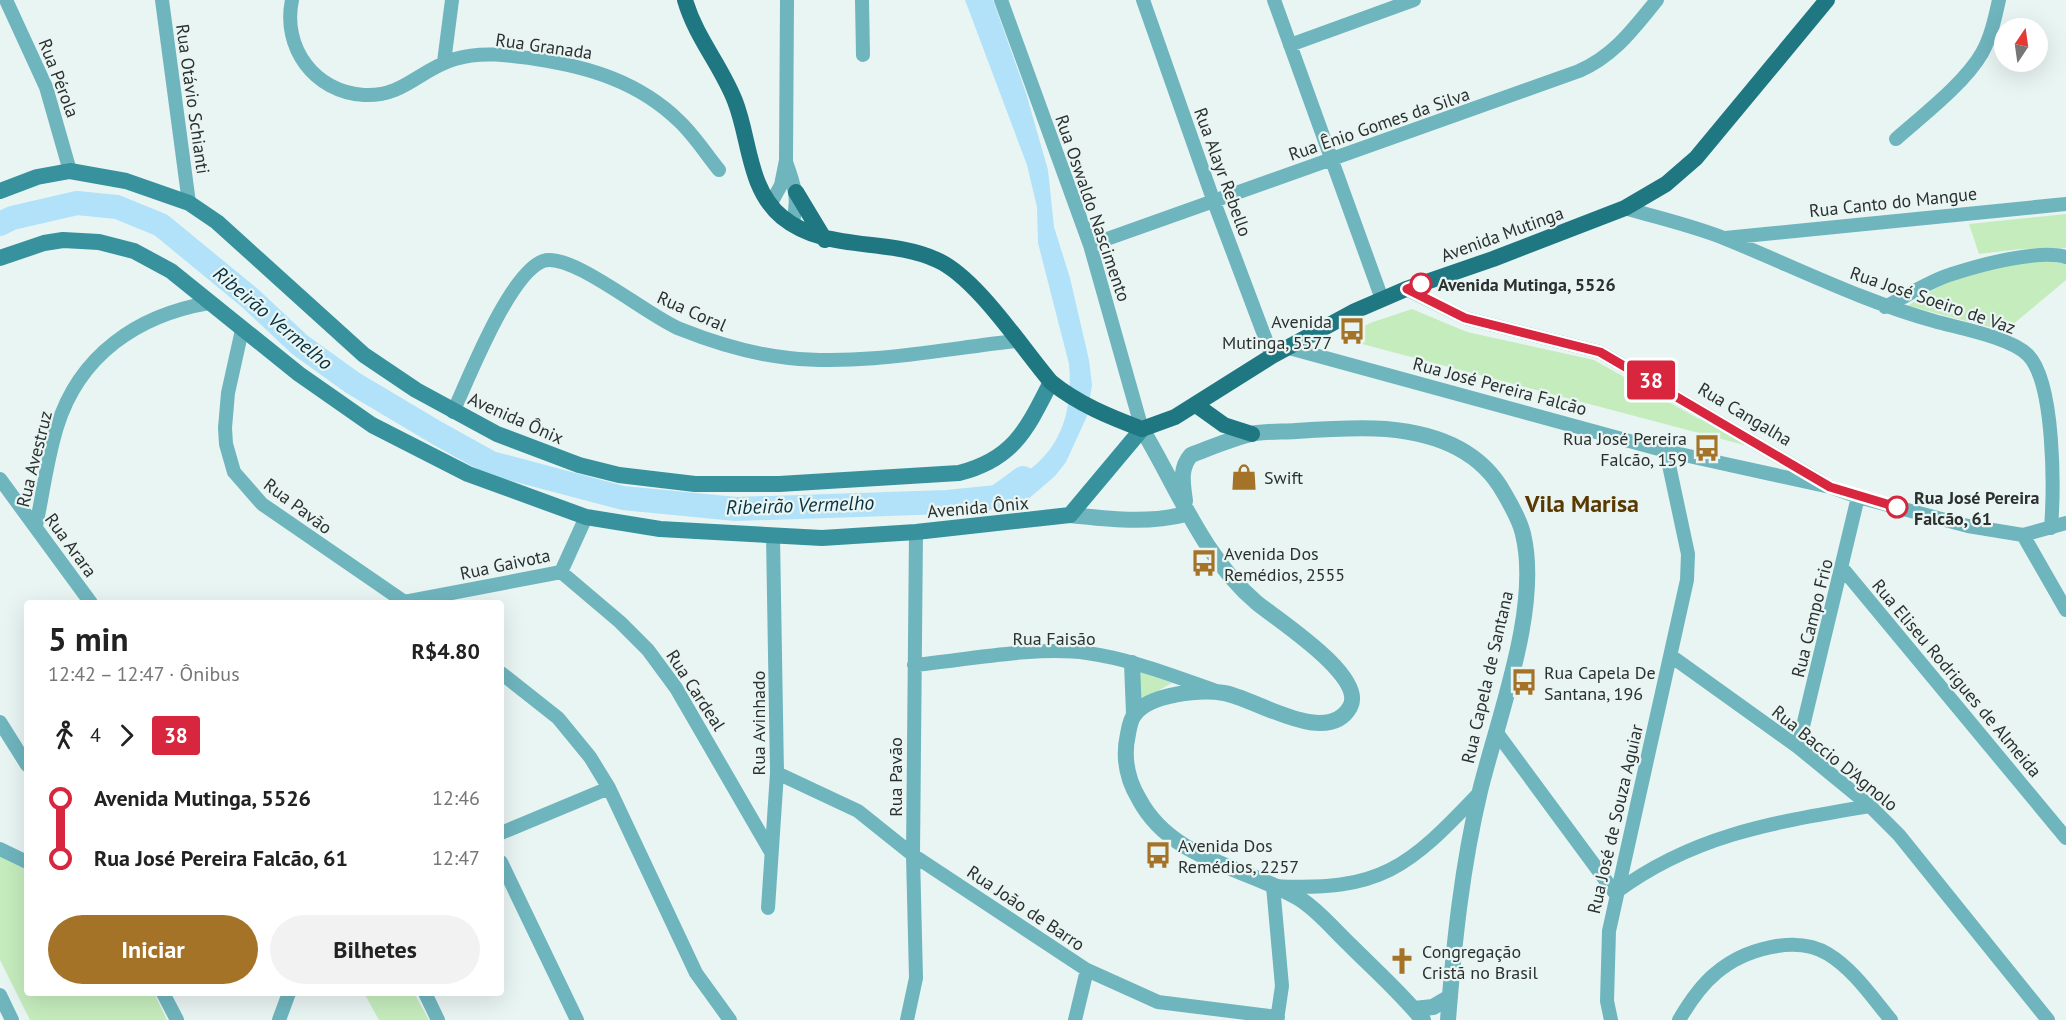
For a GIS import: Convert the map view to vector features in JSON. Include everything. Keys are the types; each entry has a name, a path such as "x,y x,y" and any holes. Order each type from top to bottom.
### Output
{"main road":[{"path":"685,0 700,40 735,99 755,176 770,205 792,224 825,240 881,246 937,260 965,280 1051,382 1065,394 1101,413 1142,429 1070,515"},
{"name":"Avenida Mutinga","path":"1142,429 1175,417 1272,356 1382,299 1625,208 1666,184 1696,158 1827,0"},
{"name":"Avenida Ônix","path":"0,191 37,177 70,171 126,181 189,203 217,222 364,355 453,412 542,453 619,475 695,484 855,480 959,473 991,462 1007,452 1024,433 1051,382"},
{"path":"796,192 825,240"},
{"name":"Avenida Ônix","path":"0,258 44,243 63,240 99,242 134,251 154,261 192,287 242,330 372,425 468,474 586,517 660,528 822,538 916,532 1070,515"},
{"path":"1196,405 1224,425 1252,434"}],"street":[{"name":"Rua Pérola","path":"6,0 46,87 70,171"},
{"name":"Rua Otávio Schianti","path":"162,0 189,203"},
{"name":"Rua Granada","path":"292,0 290,29 298,54 322,80 340,90 360,95 393,92 444,62 472,56 503,55 567,64 611,76 653,99 680,122 719,170"},
{"path":"444,62 452,0"},
{"path":"770,205 781,185 786,160 787,0"},
{"path":"862,0 862,54"},
{"name":"Rua Oswaldo Nascimento","path":"1001,0 1090,245 1142,429"},
{"name":"Rua Alayr Rebello","path":"1143,0 1214,202 1272,356"},
{"path":"1274,0 1382,299"},
{"path":"1290,45 1414,0"},
{"name":"Rua Ênio Gomes da Silva","path":"1090,245 1546,84 1595,64 1620,45 1657,0"},
{"path":"1896,139 1941,99 1982,54 1992,31 1999,0"},
{"path":"786,160 796,192 797,205 792,224"},
{"name":"Rua Canto do Mangue","path":"1723,238 2065,203"},
{"name":"Rua José Soeiro de Vaz","path":"1625,208 1723,238 1885,307 2013,345 2030,358 2045,397 2053,461 2051,528"},
{"path":"1885,307 1950,274 2017,258 2059,255 2066,257"},
{"name":"Rua Coral","path":"453,412 511,294 530,270 546,261 563,261 586,272 677,328 720,344 790,358 885,356 1016,341"},
{"name":"Rua Cangalha","path":"1407,289 1465,318 1600,352 1830,487"},
{"name":"Rua Avestruz","path":"36,526 57,425 86,370 99,354 128,331 175,310 209,303"},
{"name":"Rua Pavão","path":"242,330 228,393 225,428 226,444 234,472 262,504 399,600"},
{"name":"Rua José Pereira Falcão","path":"1289,348 1666,451 1830,487 1858,497 1968,526 2023,535 2066,523"},
{"name":"Rua Capela de Santana","path":"1186,514 1182,475 1185,462 1191,455 1252,434 1362,428 1424,434 1455,445 1475,458 1496,477 1523,533 1528,583 1524,616 1497,733 1480,792 1456,927 1448,1020"},
{"path":"1134,714 1148,704 1169,696 1225,693 1273,712 1320,723 1341,717 1353,701 1352,691 1340,670 1253,599 1224,568 1186,514 1142,429"},
{"name":"Rua José de Souza Aguiar","path":"1611,1020 1607,1001 1606,962 1615,893 1687,580 1688,554 1666,451"},
{"name":"Rua Arara","path":"0,479 89,600"},
{"name":"Rua Campo Frio","path":"1798,747 1843,569 1858,497"},
{"name":"Avenida Ônix","path":"1070,515 1132,521 1162,520 1186,514"},
{"name":"Rua Gaivota","path":"418,600 561,572 586,517"},
{"name":"Rua Pavão","path":"906,1020 916,978 913,855 916,532"},
{"path":"2023,535 2066,610"},
{"name":"Rua Avinhado","path":"768,908 777,773 773,536"},
{"name":"Rua Eliseu Rodrigues de Almeida","path":"1843,569 2066,838"},
{"name":"Rua Cardeal","path":"561,572 620,622 648,650 682,697 771,852"},
{"name":"Rua Faisão","path":"914,665 1052,652 1085,652 1132,663 1225,693"},
{"name":"Rua Baccio D'Agnolo","path":"1671,656 1798,747 1870,806 1899,836 2048,1020"},
{"path":"1132,663 1134,714 1125,748 1126,765 1133,789 1153,822 1179,844 1273,886 1318,912 1418,1014 1450,997"},
{"path":"504,675 538,700 569,729 590,757 609,788 696,973 730,1020"},
{"path":"0,722 24,760"},
{"path":"1497,733 1615,893 1664,860 1734,832 1765,824 1870,806"},
{"name":"Rua João de Barro","path":"777,773 858,811 913,855 1087,970 1158,1002 1277,1018"},
{"path":"504,832 609,788"},
{"path":"1273,886 1318,888 1348,885 1394,869 1445,828 1480,792"},
{"path":"0,849 24,861"},
{"path":"504,868 577,1020"},
{"path":"1273,886 1281,952 1282,986 1277,1018"},
{"path":"1679,1020 1690,1000 1716,973 1745,956 1790,945 1814,947 1829,954 1851,973 1891,1020"},
{"path":"1075,1020 1087,970"},
{"path":"0,994 12,1020"},
{"path":"165,996 177,1020"},
{"path":"279,1020 289,996"},
{"path":"427,996 438,1020"}],"green space":[{"path":"2066,214 2066,248 2021,249 1979,254 1969,224"},
{"path":"2018,260 2066,263 2066,280 2005,331 1908,306 1960,277"},
{"path":"1412,309 1467,332 1594,360 1697,418 1746,438 1744,445 1343,339 1370,323"},
{"path":"1136,670 1172,683 1136,703"},
{"path":"0,855 24,865 24,996 155,996 167,1020 30,1020 0,960"},
{"path":"366,996 416,996 429,1020 379,1020"}],"water":[{"path":"965,0 993,0 1026,93 1048,170 1054,227 1070,278 1089,360 1092,385 1087,416 1066,462 1055,476 1026,501 1005,503 997,497 1003,484 1036,464 1058,437 1068,403 1069,364 1038,243 1037,207 1027,165"}],"waterway":[{"name":"Ribeirão Vermelho","path":"0,224 12,218 77,203 117,207 161,225 251,299 300,345 353,383 437,433 491,463 623,498 736,509 947,502 997,497 1023,478"}],"bus line":[{"name":"38","path":"1421,284 1407,289 1440,308 1465,318 1600,352 1781,456 1830,487 1897,507"}],"place":[{"name":"Avenida Mutinga, 5526","path":"1421,284"},
{"name":"Avenida Mutinga, 5577","path":"1352,331"},
{"name":"Rua José Pereira Falcão, 159","path":"1707,448"},
{"name":"Swift","path":"1244,477"},
{"name":"Rua José Pereira Falcão, 61","path":"1897,507"},
{"name":"Avenida Dos Remédios, 2555","path":"1204,563"},
{"name":"Rua Capela De Santana, 196","path":"1524,682"},
{"name":"Avenida Dos Remédios, 2257","path":"1158,855"},
{"name":"Congregação Cristã no Brasil","path":"1402,961"}],"district":[{"name":"Vila Marisa","path":"1582,503"}]}
